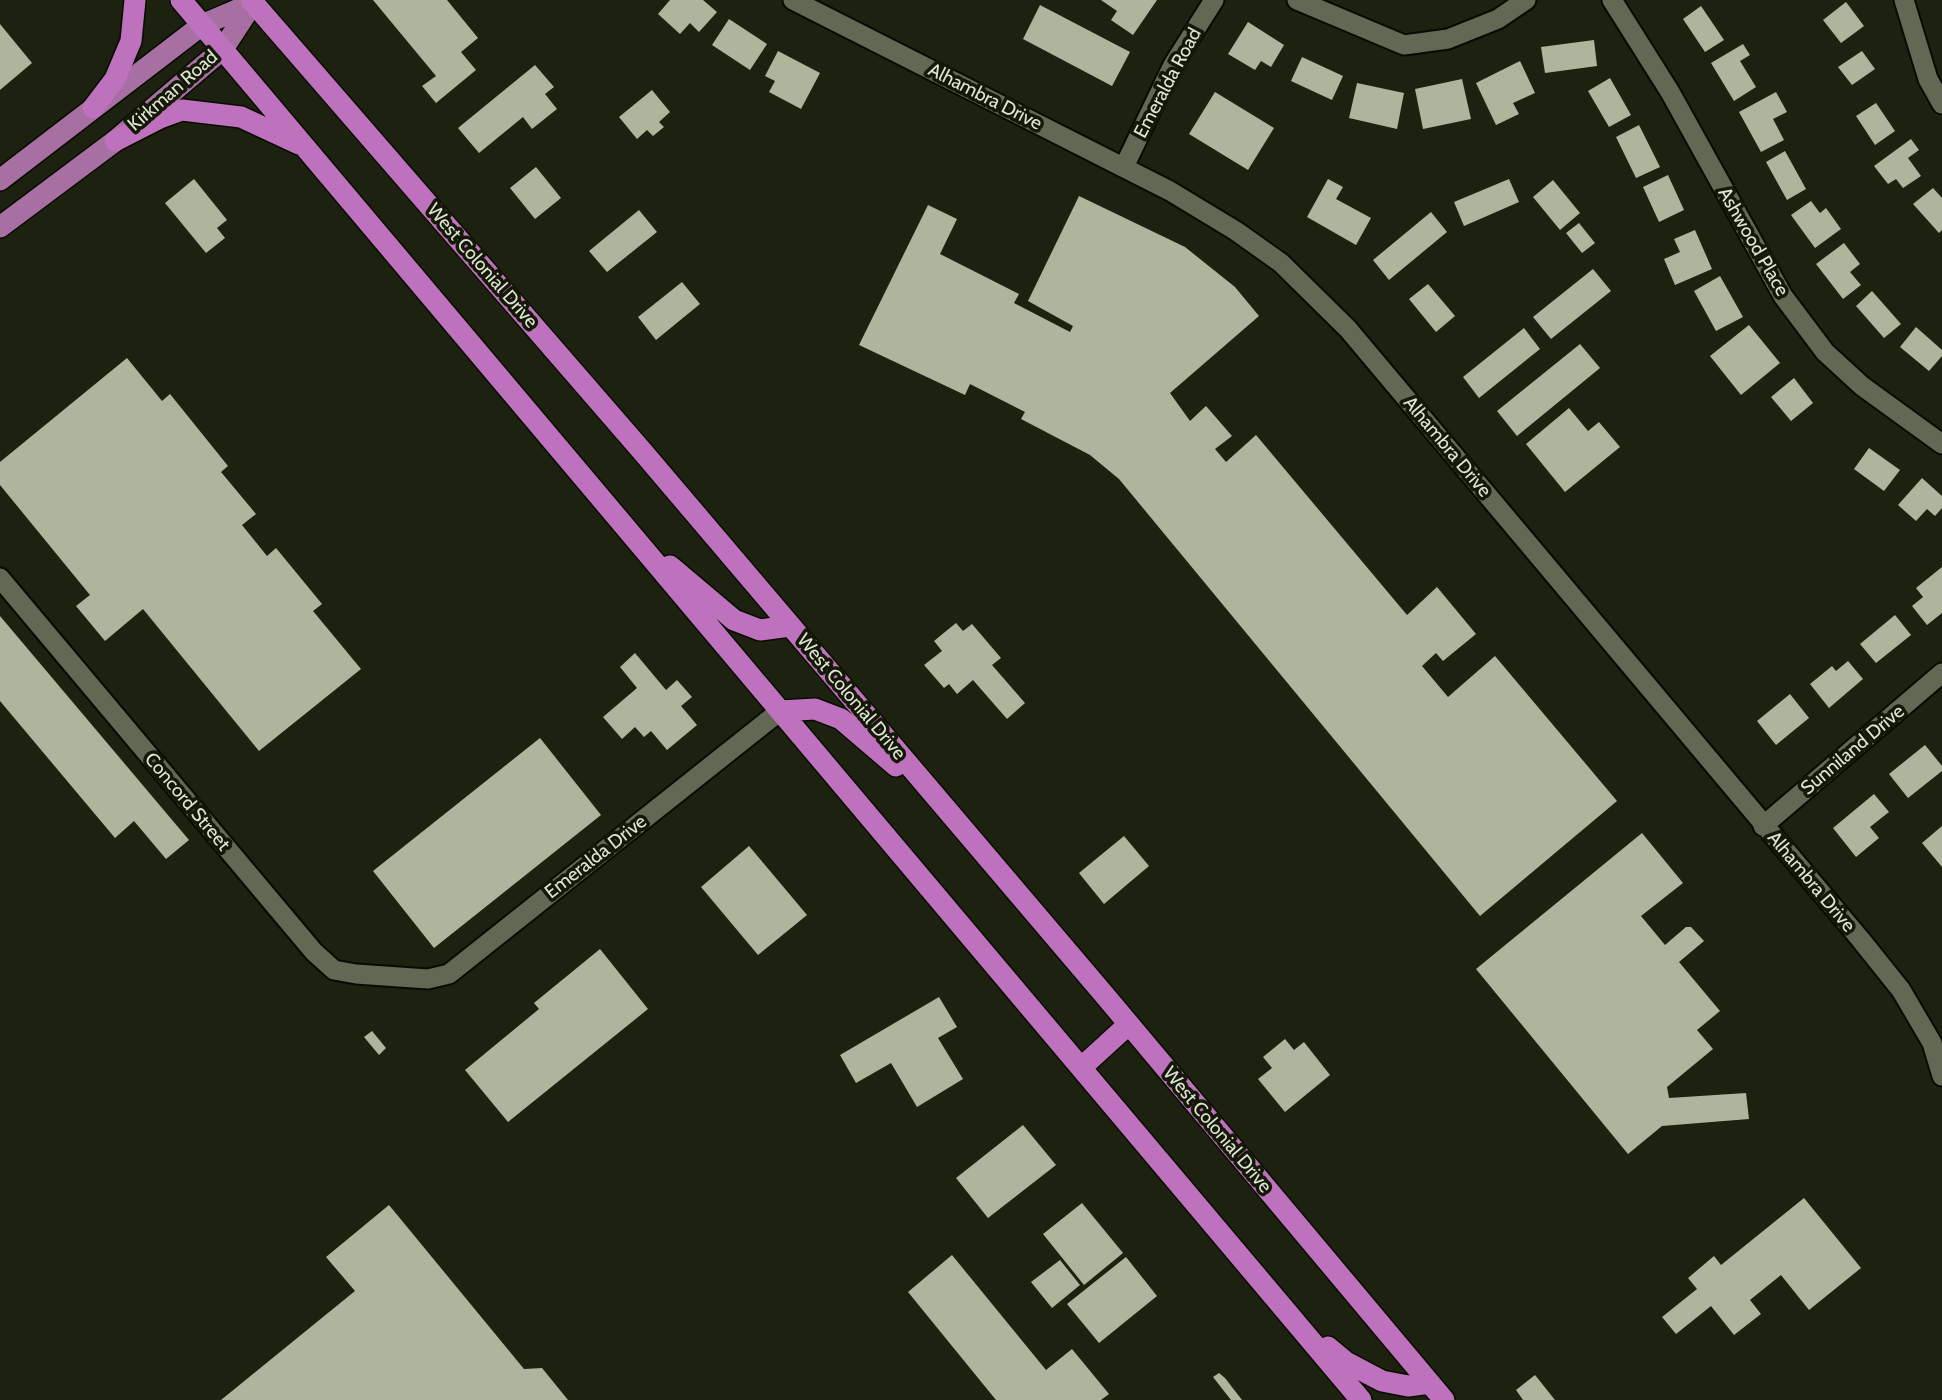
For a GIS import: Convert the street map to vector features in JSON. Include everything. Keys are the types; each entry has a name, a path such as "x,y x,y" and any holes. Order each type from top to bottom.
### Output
{"highway":[{"path":"93,108 115,79 131,41 135,0"},
{"path":"181,0 623,527 1083,1066 1361,1400"},
{"name":"West Colonial Drive","path":"252,2 946,808 1444,1400"},
{"path":"116,141 160,118 182,110 241,117 307,148"},
{"path":"623,527 734,620 760,630 790,626"},
{"path":"780,711 815,709 841,719 946,808"},
{"path":"1083,1066 1129,1024"},
{"path":"1289,1314 1346,1362 1382,1381 1408,1386 1430,1383"}],"main road":[{"name":"Kirkman Road","path":"0,180 202,25 252,2"},
{"name":"Kirkman Road","path":"0,227 116,141 223,48 252,2"}],"street":[{"name":"Alhambra Drive","path":"793,0 1124,167 1236,231 1281,263 1348,329 1901,990 1932,1043 1942,1076"},
{"name":"Emeralda Road","path":"1124,167 1173,65 1214,0"},
{"path":"1297,0 1404,45 1448,39 1498,19 1526,0"},
{"name":"Ashwood Place","path":"1612,0 1670,92 1783,296 1825,352 1853,377 1942,443"},
{"path":"1904,0 1928,79 1942,104"},
{"name":"Concord Street","path":"0,578 314,952 334,970 402,979"},
{"name":"Sunniland Drive","path":"1763,826 1942,673"},
{"name":"Emeralda Drive","path":"402,979 428,979 449,974 780,711"}],"building":[{"path":"373,0 447,0 478,38 461,52 476,70 436,103 422,86 436,76"},
{"path":"670,0 703,0 717,12 699,32 690,23 680,34 658,14"},
{"path":"1101,0 1157,0 1133,35 1111,20 1117,11"},
{"path":"1846,2 1864,26 1841,43 1823,20"},
{"path":"1040,5 1130,52 1112,86 1023,39"},
{"path":"1701,6 1724,40 1705,52 1683,19"},
{"path":"729,19 767,44 750,70 712,45"},
{"path":"1248,22 1284,45 1271,67 1261,61 1255,70 1228,54"},
{"path":"0,24 32,63 0,90"},
{"path":"1594,40 1597,66 1545,73 1541,47"},
{"path":"1743,44 1750,55 1740,61 1756,87 1734,101 1711,63"},
{"path":"778,51 820,73 801,109 769,92 775,81 765,76"},
{"path":"1862,51 1875,69 1852,85 1838,67"},
{"path":"1302,57 1343,76 1332,100 1291,81"},
{"path":"1520,61 1535,93 1513,103 1519,114 1496,125 1476,83"},
{"path":"535,65 554,87 545,94 557,109 532,129 523,117 479,153 458,128"},
{"path":"1610,78 1631,115 1609,127 1588,91"},
{"path":"1462,79 1471,119 1423,129 1415,89"},
{"path":"1357,83 1404,93 1397,129 1349,118"},
{"path":"652,90 670,112 659,122 664,127 653,136 647,130 637,139 619,117"},
{"path":"1215,92 1274,128 1248,170 1189,134"},
{"path":"1776,92 1787,112 1773,119 1784,140 1761,152 1739,112"},
{"path":"1876,103 1895,131 1875,145 1856,116"},
{"path":"1639,125 1660,167 1636,178 1616,137"},
{"path":"1911,139 1919,150 1908,158 1921,176 1903,188 1896,179 1888,184 1874,166"},
{"path":"1785,151 1806,189 1787,200 1766,162"},
{"path":"536,167 561,198 535,219 510,188"},
{"path":"1668,175 1684,210 1659,222 1643,187"},
{"path":"194,179 227,220 217,228 225,238 206,253 165,203"},
{"path":"1328,179 1343,187 1336,199 1371,218 1356,245 1307,217"},
{"path":"1509,179 1519,202 1464,226 1454,202"},
{"path":"1553,180 1580,213 1560,230 1533,197"},
{"path":"1933,188 1942,198 1942,230 1939,233 1913,204"},
{"path":"1079,196 1185,247 1235,287 1259,316 1170,393 1190,421 1206,406 1232,436 1215,449 1226,462 1256,435 1407,615 1437,587 1476,634 1443,661 1436,653 1422,666 1448,697 1495,656 1617,801 1480,916 1119,479 1090,455 1021,419 1025,412 970,384 965,395 859,345 928,205 957,219 940,254 1019,294 1014,303 1070,332 1073,326 1028,301"},
{"path":"1811,201 1820,213 1826,208 1841,229 1815,248 1791,215"},
{"path":"639,210 657,232 607,272 589,251"},
{"path":"1431,212 1447,232 1389,280 1373,260"},
{"path":"1579,223 1595,243 1582,253 1566,233"},
{"path":"1695,230 1712,269 1675,285 1664,259 1680,252 1674,239"},
{"path":"1844,243 1860,264 1850,272 1861,285 1843,299 1816,264"},
{"path":"1593,269 1611,291 1551,339 1533,317"},
{"path":"1720,276 1743,317 1716,331 1694,291"},
{"path":"682,282 700,304 656,340 638,317"},
{"path":"1428,284 1455,316 1436,332 1409,299"},
{"path":"1872,291 1901,324 1884,338 1856,306"},
{"path":"1749,325 1780,363 1741,395 1710,356"},
{"path":"1916,327 1942,350 1942,356 1929,371 1900,347"},
{"path":"1524,328 1540,349 1479,398 1463,377"},
{"path":"1580,344 1600,368 1517,436 1497,411"},
{"path":"127,358 162,401 170,394 228,466 221,472 256,514 242,525 267,556 276,548 322,604 313,611 361,669 259,751 143,609 105,641 76,606 90,595 0,485 0,462"},
{"path":"1794,378 1813,403 1791,421 1771,397"},
{"path":"1569,408 1588,431 1599,422 1620,447 1565,492 1526,444"},
{"path":"1869,448 1900,470 1884,491 1854,469"},
{"path":"1922,478 1942,496 1942,508 1935,516 1927,509 1916,521 1898,505"},
{"path":"1942,567 1942,613 1927,625 1912,606 1923,597 1916,588"},
{"path":"1895,615 1911,635 1876,663 1860,644"},
{"path":"0,616 189,840 166,859 134,821 115,838 0,701"},
{"path":"956,623 963,631 972,624 1001,658 992,665 1025,703 1007,719 973,680 957,694 949,684 944,688 924,665 942,651 934,641"},
{"path":"635,653 666,690 677,680 692,697 681,706 697,725 667,750 651,731 644,737 635,727 622,739 603,717 637,688 620,667"},
{"path":"1848,661 1863,679 1829,708 1810,684 1832,666 1836,671"},
{"path":"1790,694 1809,718 1776,745 1757,721"},
{"path":"540,738 601,815 434,948 373,871"},
{"path":"1925,745 1942,766 1942,771 1908,798 1889,774"},
{"path":"1874,794 1889,812 1870,827 1879,838 1856,857 1833,828"},
{"path":"1942,826 1942,867 1922,843"},
{"path":"1642,833 1683,883 1641,916 1665,945 1686,927 1691,927 1704,941 1679,962 1720,1011 1697,1030 1713,1049 1667,1087 1669,1098 1746,1093 1749,1119 1662,1126 1628,1154 1476,969"},
{"path":"1124,836 1149,866 1104,904 1079,873"},
{"path":"749,846 807,915 758,955 701,887"},
{"path":"600,949 648,1009 508,1122 465,1070 539,1009 534,1003"},
{"path":"939,997 957,1027 938,1038 963,1079 917,1107 891,1063 856,1083 840,1055"},
{"path":"372,1031 386,1048 379,1055 364,1037"},
{"path":"1285,1039 1294,1050 1304,1042 1330,1075 1285,1112 1258,1079 1272,1068 1263,1057"},
{"path":"1023,1125 1056,1165 988,1218 956,1178"},
{"path":"1804,1198 1861,1268 1809,1310 1781,1275 1750,1300 1761,1314 1734,1335 1711,1306 1676,1334 1662,1317 1697,1289 1688,1278 1714,1256 1721,1265"},
{"path":"1082,1203 1123,1253 1084,1285 1043,1234"},
{"path":"389,1205 524,1369 542,1368 568,1400 221,1400 355,1291 326,1257"},
{"path":"952,1255 1046,1370 1072,1349 1109,1394 1101,1400 996,1400 908,1292"},
{"path":"1126,1257 1157,1296 1099,1343 1067,1304"},
{"path":"1060,1260 1080,1285 1052,1308 1031,1282"},
{"path":"1219,1373 1242,1400 1231,1400 1213,1377"},
{"path":"1535,1375 1555,1400 1523,1400 1516,1390"}]}
